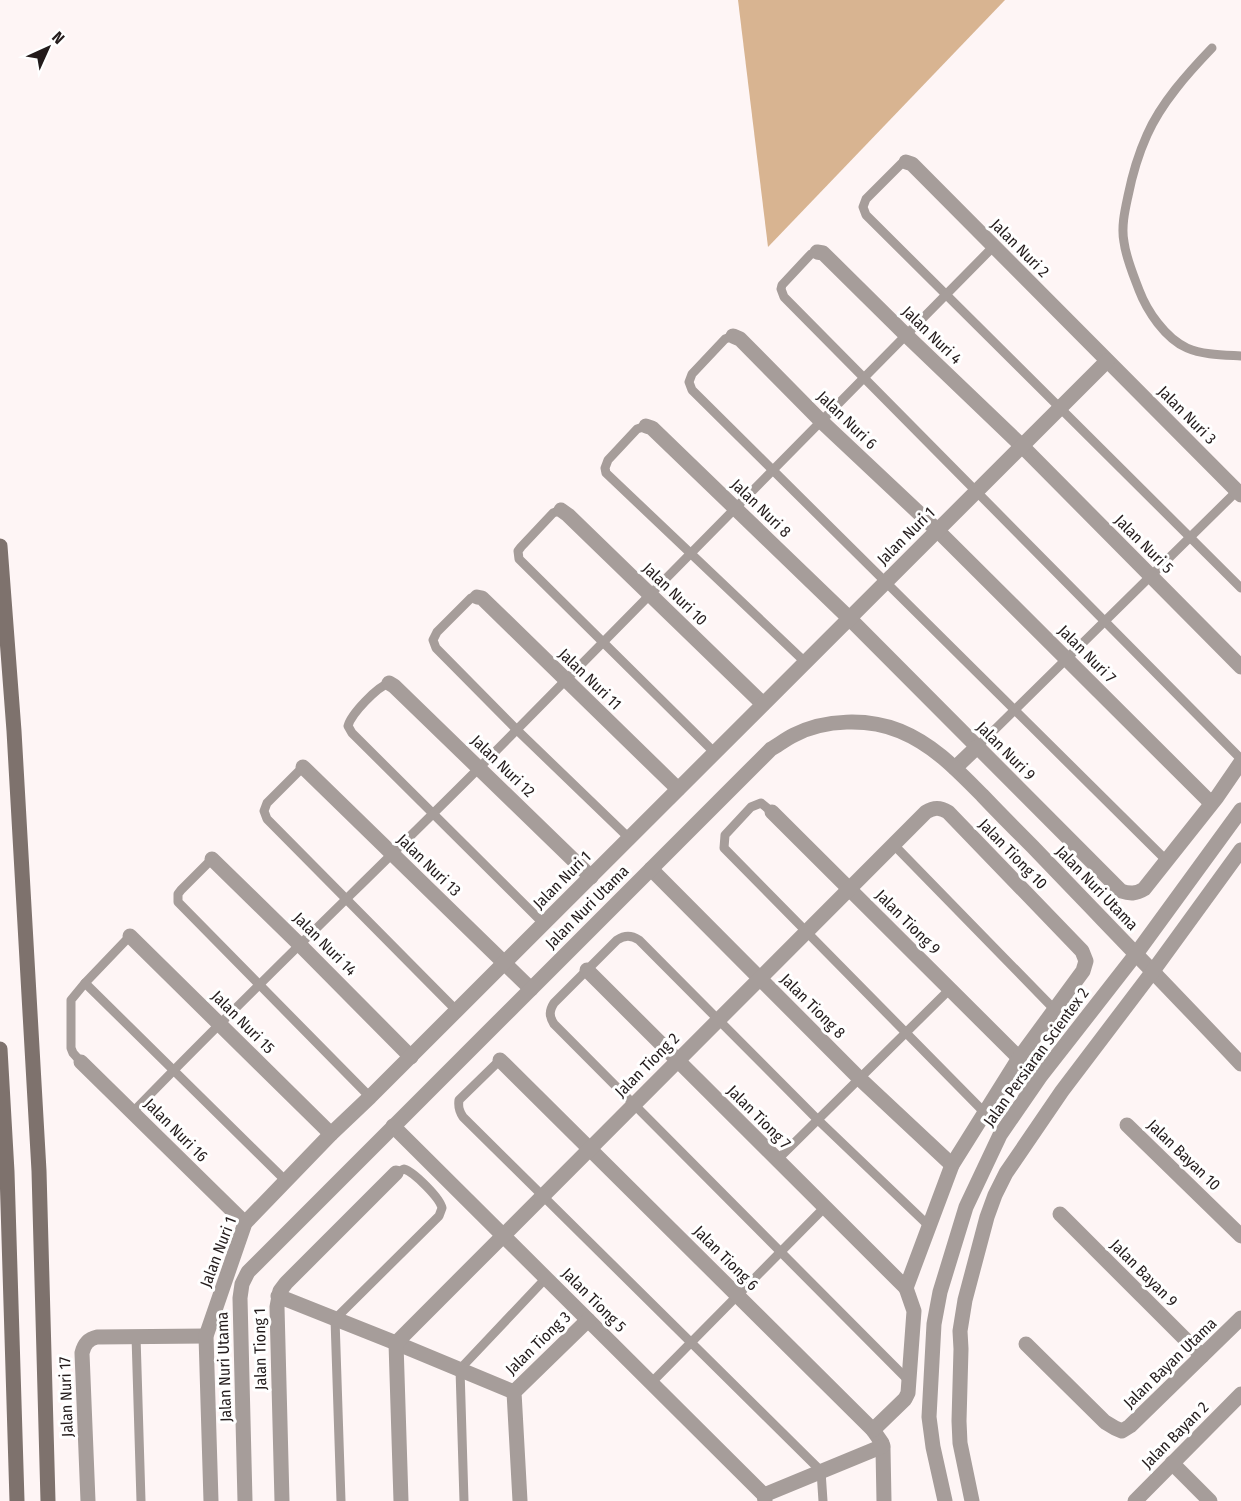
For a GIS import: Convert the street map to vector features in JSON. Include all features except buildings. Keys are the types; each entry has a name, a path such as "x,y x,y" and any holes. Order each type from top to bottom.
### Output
{"main road":[{"path":"0,546 15,743 39,1171 48,1501"},
{"path":"0,1049 7,1172 17,1501"}],"street":[{"name":"Jalan Nuri 2","path":"906,162 912,164 1107,361"},
{"name":"Jalan Nuri 4","path":"817,252 824,253 1022,446"},
{"name":"Jalan Nuri 6","path":"733,336 740,339 821,421 936,530"},
{"name":"Jalan Nuri 1","path":"211,1501 206,1336 245,1223 331,1134 411,1057 1107,361"},
{"name":"Jalan Nuri 3","path":"1107,361 1239,493"},
{"name":"Jalan Nuri 8","path":"646,426 652,428 849,618"},
{"name":"Jalan Nuri 5","path":"1022,446 1241,667"},
{"name":"Jalan Nuri 10","path":"561,510 763,704"},
{"name":"Jalan Nuri 7","path":"936,530 1211,803"},
{"name":"Jalan Nuri 11","path":"477,597 482,598 678,789"},
{"name":"Jalan Nuri 9","path":"849,618 1119,890 1134,894 1144,889 1167,861"},
{"name":"Jalan Nuri 12","path":"389,683 591,876"},
{"name":"Jalan Nuri Utama","path":"245,1501 240,1298 244,1278 252,1266 771,749 795,735 819,726 843,722 872,723 919,739 937,752 1153,971 1241,1064"},
{"path":"955,768 977,747"},
{"path":"1167,861 1241,760"},
{"name":"Jalan Nuri 13","path":"303,767 531,988"},
{"name":"Jalan Tiong 10","path":"924,813 937,808 948,812 1085,956 1086,966 1054,1008"},
{"name":"Jalan Persiaran Scientex 2","path":"945,1501 929,1417 933,1324 940,1292 966,1206 1000,1135 1040,1077 1136,954 1241,810"},
{"name":"Jalan Tiong 9","path":"772,812 1019,1058"},
{"name":"Jalan Tiong 2","path":"396,1343 924,813"},
{"path":"972,1501 960,1443 960,1331 965,1300 995,1195 1006,1173 1062,1091 1241,850"},
{"name":"Jalan Nuri 14","path":"212,859 411,1057"},
{"name":"Jalan Tiong 8","path":"651,869 859,1078 952,1165"},
{"name":"Jalan Nuri 15","path":"130,936 331,1134"},
{"name":"Jalan Tiong 7","path":"587,970 906,1288"},
{"path":"873,1430 907,1396 914,1311 906,1288 952,1165 1019,1058 1054,1008"},
{"name":"Jalan Tiong 6","path":"500,1060 873,1430 883,1446 885,1501"},
{"name":"Jalan Nuri 16","path":"81,1062 245,1223"},
{"name":"Jalan Bayan 10","path":"1127,1125 1241,1236"},
{"name":"Jalan Tiong 5","path":"393,1126 765,1498"},
{"name":"Jalan Tiong 1","path":"282,1501 278,1296 286,1283 396,1173"},
{"name":"Jalan Bayan 9","path":"1060,1214 1202,1356"},
{"path":"278,1296 514,1392"},
{"name":"Jalan Bayan Utama","path":"1026,1344 1105,1422 1122,1431 1130,1426 1241,1318"},
{"name":"Jalan Tiong 3","path":"520,1501 514,1392 588,1320"},
{"name":"Jalan Nuri 17","path":"88,1501 82,1353 86,1342 97,1337 206,1336"},
{"path":"396,1343 401,1501"},
{"name":"Jalan Bayan 2","path":"1135,1501 1241,1394"},
{"path":"765,1498 821,1471 883,1446"},
{"path":"1172,1463 1210,1501"}],"lane":[{"path":"1212,48 1166,103 1147,134 1132,177 1125,211 1123,240 1144,304 1166,333 1187,348 1214,354 1241,356"},
{"path":"906,162 901,164 866,199 864,211 1241,588"},
{"path":"132,1113 219,1023 566,681 993,247"},
{"path":"817,252 811,254 784,282 782,294 1241,760"},
{"path":"733,336 725,339 692,374 690,386 1167,861"},
{"path":"646,426 638,429 608,460 604,468 606,473 805,662"},
{"path":"977,747 1190,537 1239,493"},
{"path":"561,510 553,513 521,547 518,551 519,559 715,753"},
{"path":"477,597 471,598 436,632 434,644 517,730 629,838"},
{"path":"389,683 382,686 352,718 348,726 349,730 544,924"},
{"path":"303,767 267,803 265,815 457,1011"},
{"path":"772,812 761,803 750,807 725,835 724,848 985,1113"},
{"path":"893,844 1054,1008"},
{"path":"212,859 181,890 178,894 178,902 370,1097"},
{"path":"81,1062 71,1048 70,1002 73,995 130,936"},
{"path":"909,1381 554,1024 551,1019 551,1008 617,940 627,936 634,937 817,1119 929,1226"},
{"path":"85,983 286,1181"},
{"path":"777,1160 950,989"},
{"path":"500,1060 459,1100 459,1112 821,1471 822,1501"},
{"path":"341,1501 335,1319 441,1212 442,1208 439,1201 412,1173 404,1169 396,1173"},
{"path":"651,1383 825,1207"},
{"path":"464,1501 460,1370 546,1278"},
{"path":"136,1336 141,1501"}],"shaded area":[{"path":"738,0 1005,0 768,247"}]}
